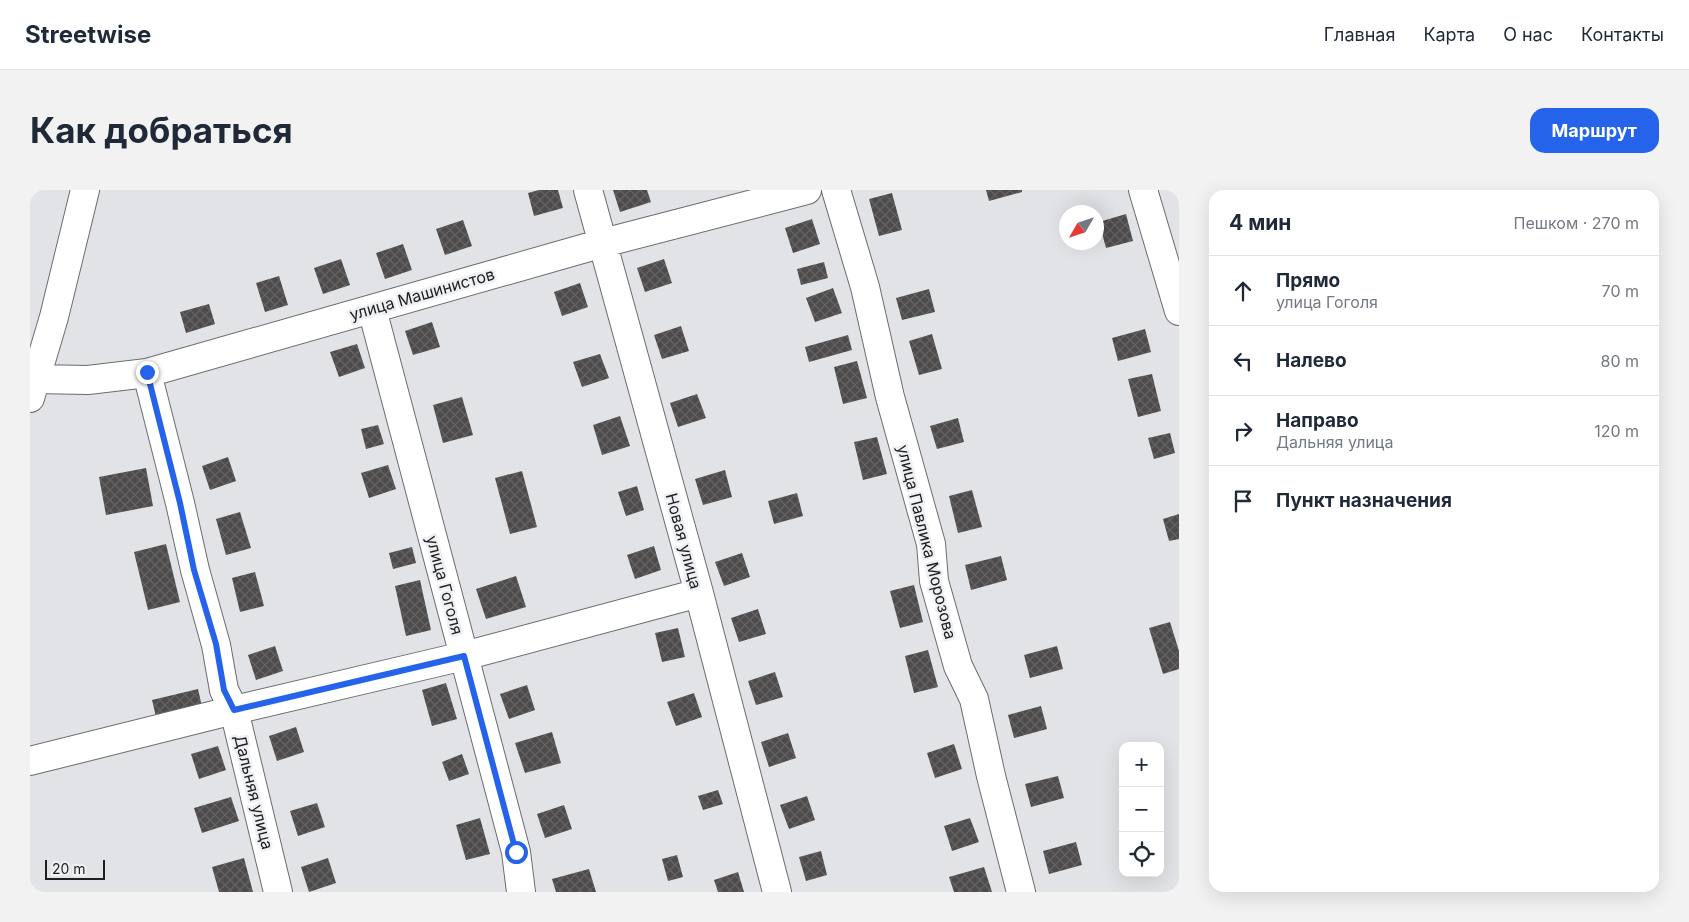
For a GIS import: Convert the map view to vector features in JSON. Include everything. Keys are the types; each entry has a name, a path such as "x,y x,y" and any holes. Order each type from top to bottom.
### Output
{"street":[{"path":"33,388 54,317 85,190"},
{"name":"Новая улица","path":"588,190 777,892"},
{"name":"улица Машинистов","path":"33,388 147,372 602,243 807,190"},
{"name":"улица Павлика Морозова","path":"836,190 865,287 890,397 931,544 934,581 958,666 974,699 991,776 1021,892"},
{"path":"1143,190 1179,311"},
{"name":"улица Гоголя","path":"372,308 516,852 521,892"},
{"name":"Дальняя улица","path":"147,372 180,503 194,570 216,644 224,690 234,710 278,892"},
{"path":"30,761 234,710 464,656 698,593"}],"building":[{"path":"539,190 558,190 563,208 534,216 528,193"},
{"path":"613,190 647,190 651,202 620,212"},
{"path":"986,190 1022,190 1022,192 989,201"},
{"path":"892,193 902,230 879,236 869,199"},
{"path":"1126,214 1133,241 1106,248 1104,221"},
{"path":"812,219 820,244 793,253 785,228"},
{"path":"463,220 472,246 445,255 436,229"},
{"path":"403,244 412,270 385,279 376,253"},
{"path":"341,259 350,285 323,294 314,268"},
{"path":"664,259 672,283 645,292 637,268"},
{"path":"824,262 828,278 801,285 797,269"},
{"path":"279,276 288,305 265,312 256,283"},
{"path":"580,283 588,307 562,316 554,292"},
{"path":"833,288 842,313 815,322 806,298"},
{"path":"929,289 935,312 902,320 896,298"},
{"path":"209,304 215,324 186,333 180,312"},
{"path":"432,322 440,347 413,355 405,331"},
{"path":"681,326 689,351 662,359 654,335"},
{"path":"1145,329 1151,352 1118,361 1112,338"},
{"path":"932,334 942,369 919,375 909,341"},
{"path":"848,335 852,350 809,362 805,347"},
{"path":"357,344 365,368 339,377 330,352"},
{"path":"600,354 609,378 582,387 573,362"},
{"path":"857,361 867,398 843,404 834,367"},
{"path":"1152,374 1161,411 1138,417 1128,379"},
{"path":"697,394 706,418 678,427 670,403"},
{"path":"462,397 473,435 443,443 433,405"},
{"path":"620,416 630,446 602,455 593,425"},
{"path":"958,418 964,442 937,449 930,426"},
{"path":"378,425 384,444 366,449 361,429"},
{"path":"1170,433 1175,453 1154,459 1148,438"},
{"path":"877,437 887,474 863,480 854,442"},
{"path":"228,457 236,481 210,490 202,466"},
{"path":"388,465 396,489 369,498 361,473"},
{"path":"146,468 153,506 106,515 99,477"},
{"path":"725,470 732,497 703,505 695,479"},
{"path":"522,471 537,527 510,534 495,478"},
{"path":"637,486 644,510 626,516 618,492"},
{"path":"972,490 982,527 958,533 949,496"},
{"path":"797,493 803,516 774,524 768,501"},
{"path":"240,512 251,548 226,555 216,519"},
{"path":"1179,514 1179,539 1169,541 1163,519"},
{"path":"166,544 180,602 148,610 134,552"},
{"path":"654,546 661,570 635,579 627,555"},
{"path":"412,547 416,563 393,569 389,553"},
{"path":"742,553 750,577 724,586 715,562"},
{"path":"1001,556 1007,580 971,590 965,565"},
{"path":"255,572 264,606 240,612 232,578"},
{"path":"516,576 526,607 486,619 476,589"},
{"path":"420,580 431,630 406,636 395,586"},
{"path":"914,585 923,622 900,628 890,591"},
{"path":"758,609 766,634 739,642 731,618"},
{"path":"1170,622 1179,651 1179,669 1163,674 1149,628"},
{"path":"678,628 685,657 662,662 655,633"},
{"path":"275,646 283,671 256,680 248,655"},
{"path":"1057,646 1063,669 1030,678 1024,655"},
{"path":"928,650 938,687 914,693 905,656"},
{"path":"775,672 783,697 756,705 748,681"},
{"path":"446,683 457,719 432,726 422,690"},
{"path":"527,685 535,710 509,719 500,694"},
{"path":"198,689 203,711 157,721 152,700"},
{"path":"694,693 702,717 676,726 667,702"},
{"path":"1041,706 1047,729 1014,738 1008,715"},
{"path":"296,727 304,752 277,761 269,736"},
{"path":"552,732 561,763 525,773 515,743"},
{"path":"788,733 796,758 769,767 761,742"},
{"path":"954,744 962,769 935,778 927,753"},
{"path":"218,746 226,770 199,779 191,754"},
{"path":"462,754 469,774 449,781 442,762"},
{"path":"1058,776 1064,798 1031,807 1025,784"},
{"path":"718,790 723,804 703,810 698,796"},
{"path":"807,796 815,820 789,829 780,805"},
{"path":"231,797 239,821 202,833 194,808"},
{"path":"317,803 325,827 298,836 290,811"},
{"path":"564,805 572,829 545,838 537,814"},
{"path":"480,818 490,854 466,860 456,825"},
{"path":"970,818 979,842 952,851 944,826"},
{"path":"1076,842 1082,865 1049,874 1043,851"},
{"path":"821,851 827,875 806,881 799,857"},
{"path":"677,855 683,877 668,881 662,859"},
{"path":"244,858 253,892 219,892 212,867"},
{"path":"328,858 336,883 309,892 301,867"},
{"path":"984,867 992,892 954,892 949,877"},
{"path":"589,869 596,892 556,892 552,879"},
{"path":"738,872 744,892 718,892 714,880"}],"route":[{"path":"147,372 180,503 194,570 216,644 224,690 234,710 464,656 516,852"}]}
